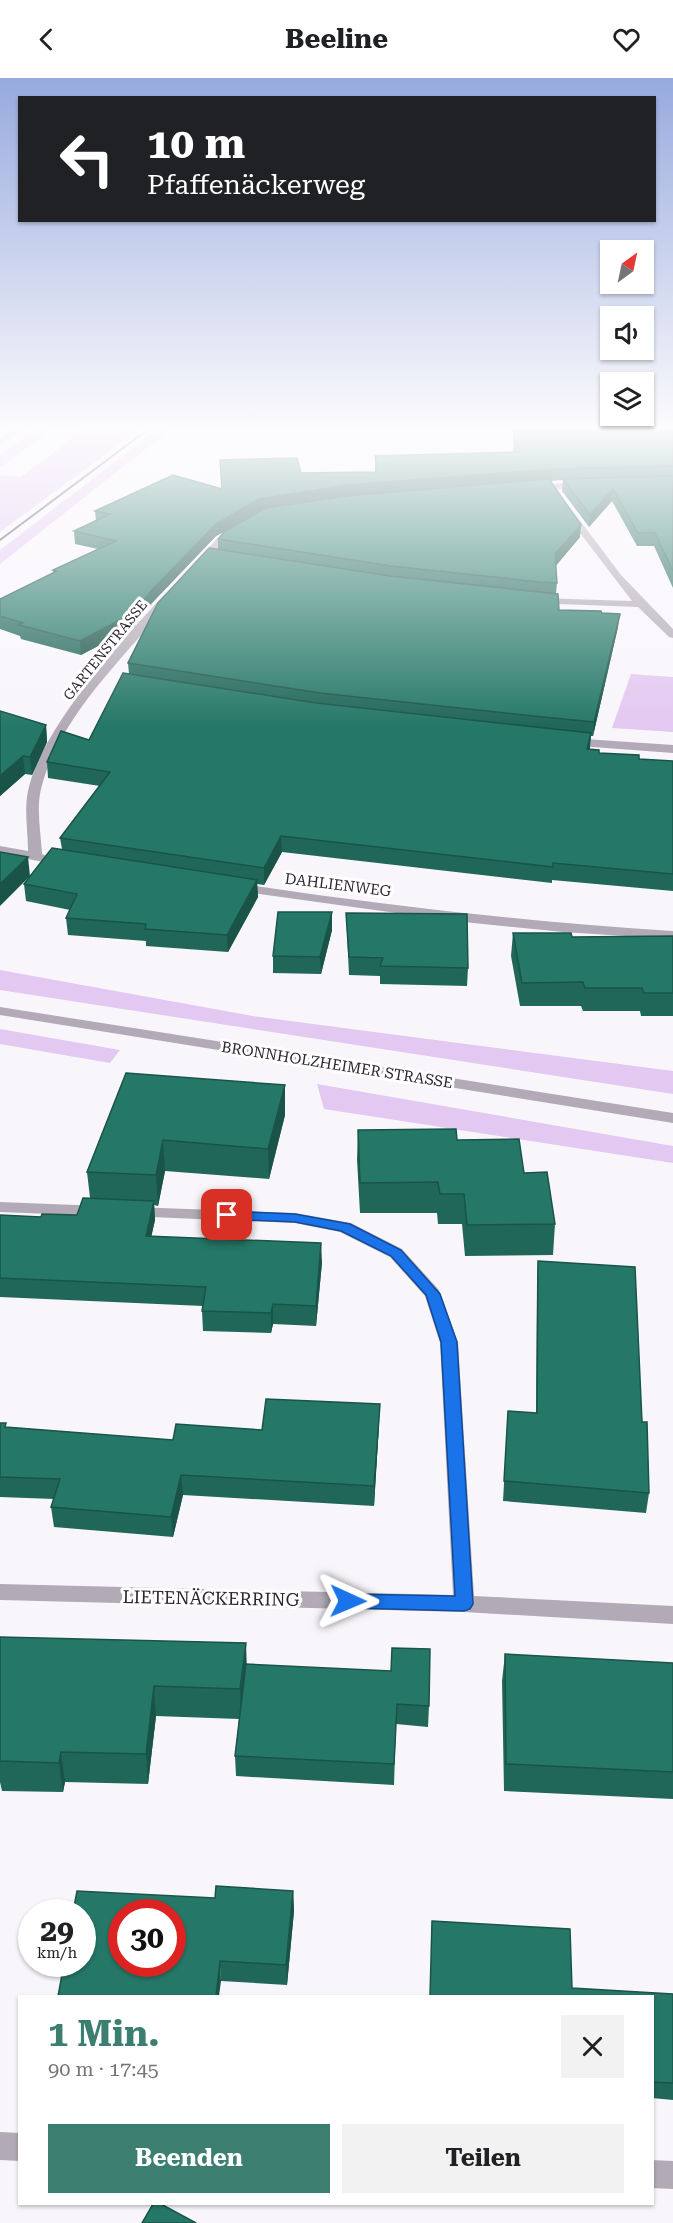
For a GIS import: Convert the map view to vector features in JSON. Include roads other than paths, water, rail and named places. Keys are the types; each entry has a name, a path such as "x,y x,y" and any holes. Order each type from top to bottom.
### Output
{"street":[{"path":"579,525 641,604 673,635"},
{"path":"191,572 213,556 221,540 246,526"},
{"name":"GARTENSTRASSE","path":"35,857 34,790 63,726 105,679 175,590"},
{"path":"526,600 641,604"},
{"path":"553,740 673,749"},
{"path":"0,850 58,860"},
{"name":"DAHLIENWEG","path":"220,885 314,899 585,931 673,935"},
{"name":"BRONNHOLZHEIMER STRASSE","path":"0,1011 673,1118"},
{"path":"0,1207 295,1218 345,1227 396,1253 433,1294 449,1342 464,1604"},
{"name":"LIETENÄCKERRING","path":"0,1592 464,1604 673,1615"},
{"path":"0,2146 18,2147"},
{"path":"654,2174 673,2175"}],"railway":[{"path":"0,540 20,525"}]}
